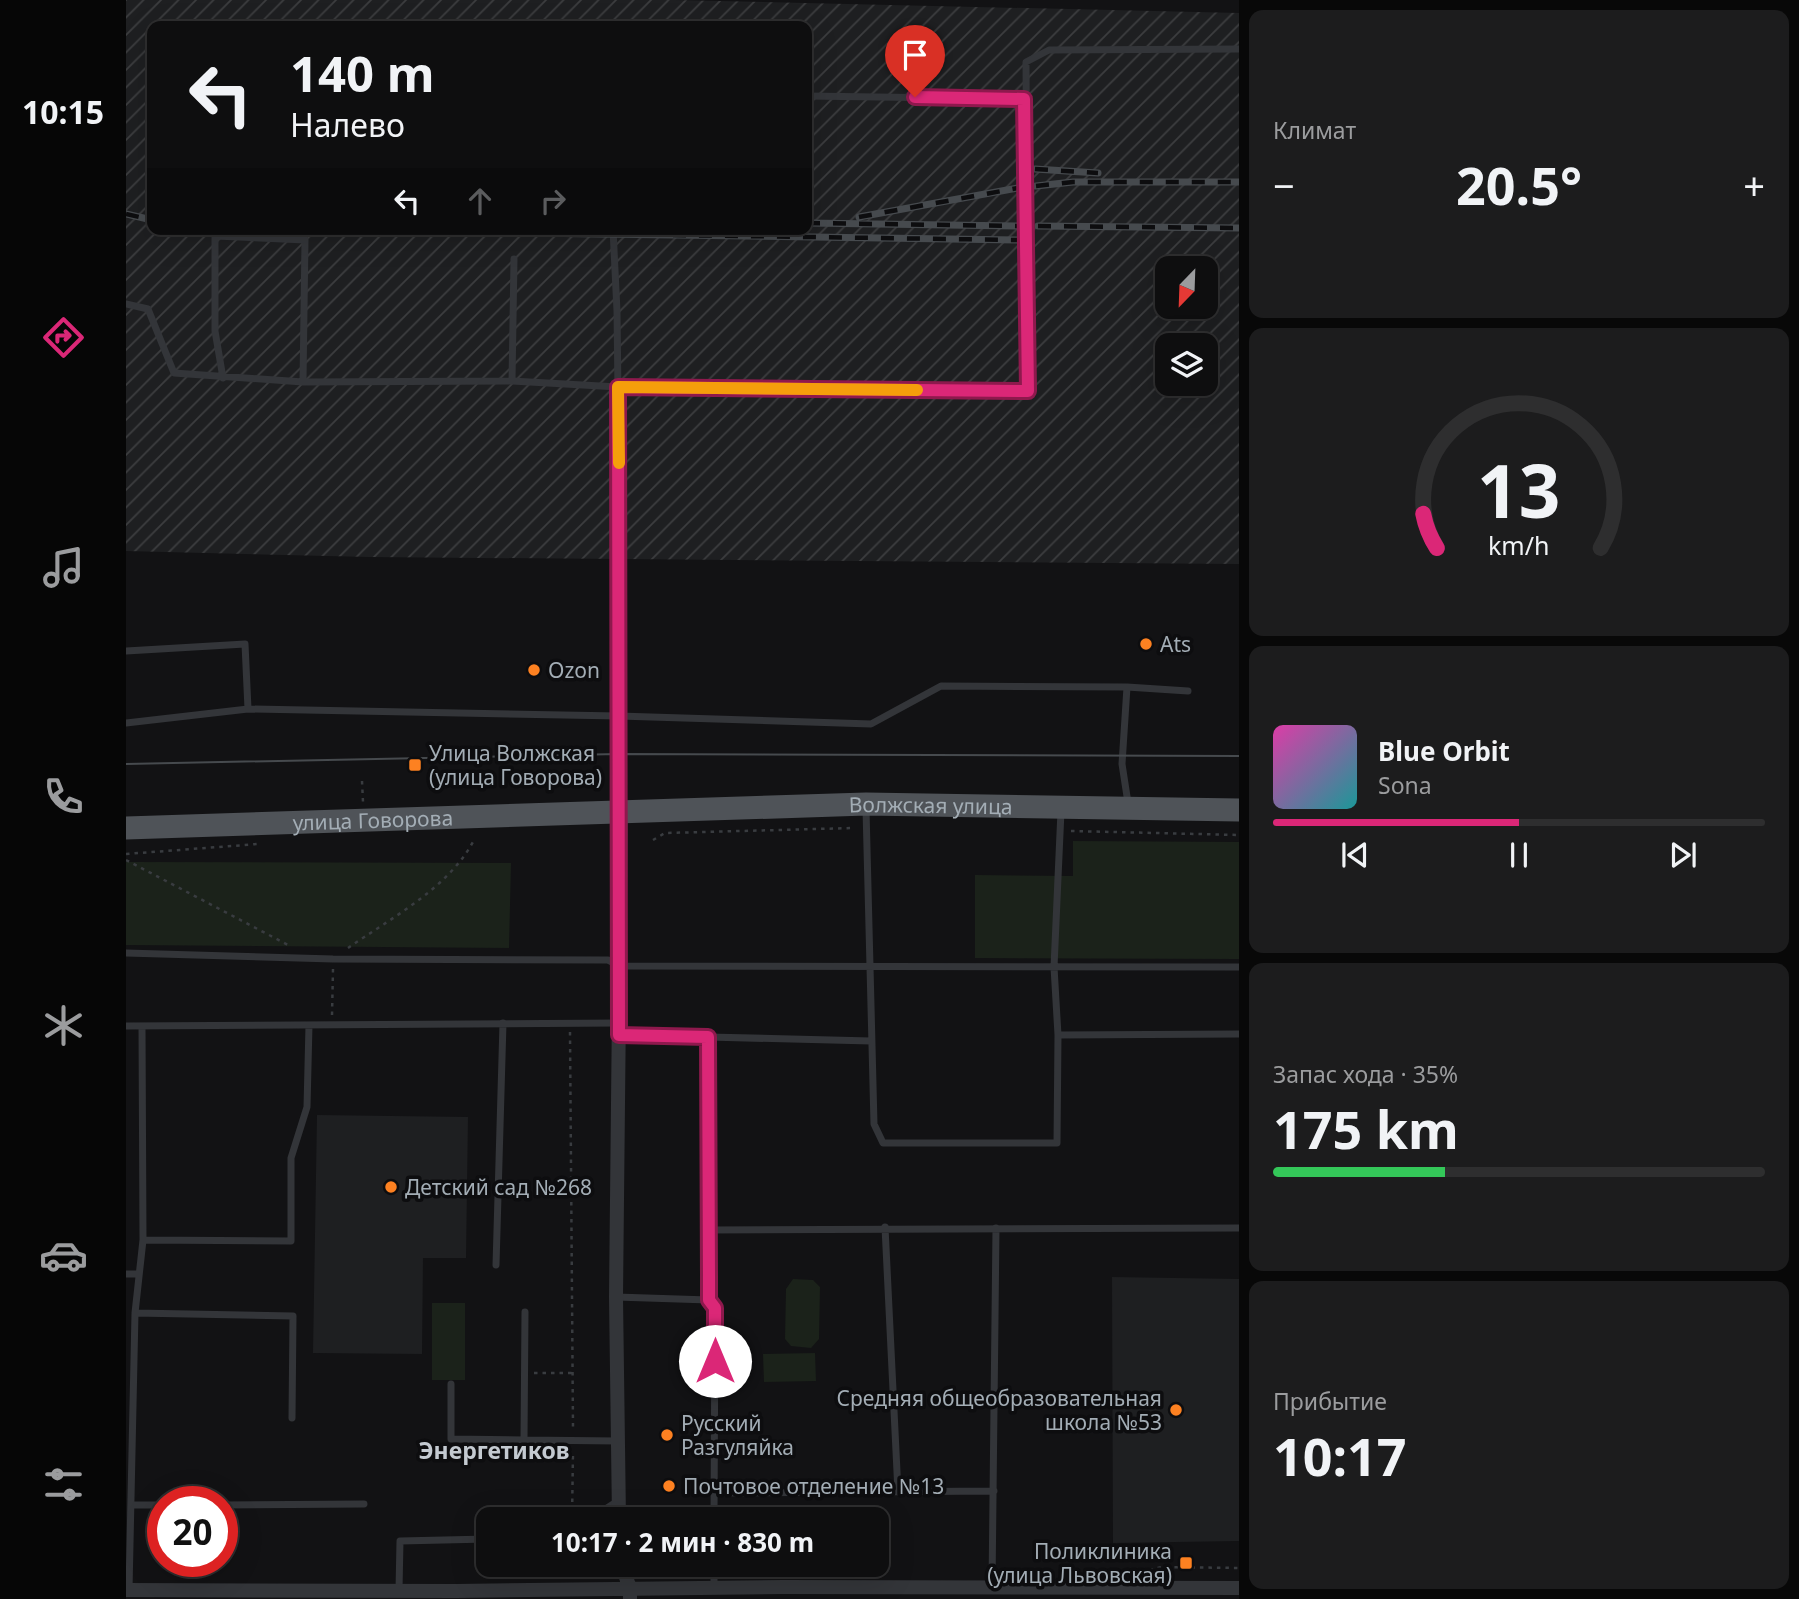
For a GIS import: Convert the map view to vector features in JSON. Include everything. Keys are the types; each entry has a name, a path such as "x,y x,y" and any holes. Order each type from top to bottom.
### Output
{"main road":[{"name":"Волжская улица","path":"621,813 866,804 1239,810"},
{"name":"улица Говорова","path":"126,828 621,813"}],"street":[{"path":"619,1507 616,1297 621,813"},
{"path":"128,1593 303,1594 398,1590 862,1593 992,1588 1239,1588"}],"lane":[{"path":"126,304 148,309 174,373 223,378 303,382 512,381 618,387 1028,391 1024,99 1026,62 1049,50 1239,49"},
{"path":"812,96 1024,99"},
{"path":"215,235 215,331 223,378"},
{"path":"241,235 306,240 303,382"},
{"path":"613,235 618,387 621,813"},
{"path":"512,381 514,259"},
{"path":"126,652 245,644 248,709"},
{"path":"126,723 248,709 871,724 941,686 1127,687 1188,691"},
{"path":"1127,687 1122,764 1128,807"},
{"path":"866,804 874,1124 883,1143 1057,1143 1058,1035 1054,967 1061,807"},
{"path":"126,953 333,959 608,960 620,966 1239,967"},
{"path":"496,1265 503,1023"},
{"path":"126,1026 570,1023 708,1037 871,1041"},
{"path":"143,1240 291,1241 291,1158 307,1107 309,1025"},
{"path":"128,1593 133,1505 135,1313 143,1240 142,1026"},
{"path":"1058,1035 1239,1034"},
{"path":"708,1037 709,1300 715,1308 714,1507"},
{"path":"708,1230 885,1227 1239,1228"},
{"path":"885,1227 898,1492"},
{"path":"992,1588 996,1227"},
{"path":"126,1274 138,1274"},
{"path":"616,1297 709,1300"},
{"path":"524,1440 525,1311"},
{"path":"135,1313 293,1316 292,1418"},
{"path":"451,1384 451,1439 618,1441"},
{"path":"714,1493 994,1491"},
{"path":"609,1507 619,1501"},
{"path":"238,1505 364,1504"},
{"path":"133,1505 147,1505"},
{"path":"398,1590 400,1541 476,1539"}],"path":[{"path":"653,840 665,833 866,828"},
{"path":"1058,830 1239,835"},
{"path":"332,1024 333,959 432,889 467,853 474,840"},
{"path":"126,854 259,844"},
{"path":"126,860 296,948"},
{"path":"570,1023 572,1507"},
{"path":"524,1373 573,1373"}],"shaded area":[{"path":"126,0 674,0 1239,13 1239,564 370,557 126,551"},
{"path":"1073,841 1239,842 1239,959 975,958 975,875 1073,876"},
{"path":"126,862 511,863 509,948 126,945"},
{"name":"Детский сад №268","path":"317,1115 468,1117 466,1258 423,1258 422,1354 313,1353"},
{"name":"Средняя общеобразовательная школа №53","path":"1112,1277 1239,1279 1239,1541 1113,1543"},
{"path":"793,1279 813,1280 820,1287 819,1339 811,1348 791,1346 785,1339 786,1289"},
{"path":"432,1303 465,1303 465,1380 432,1380"},
{"path":"815,1353 816,1381 764,1382 763,1354"}],"tram line":[{"path":"126,764 618,754 1239,756"}],"railway":[{"path":"1035,169 1098,173"},
{"path":"1036,186 1073,182 1239,182"},
{"path":"859,217 1018,188"},
{"path":"126,214 147,219"},
{"path":"812,223 1017,226"},
{"path":"1038,226 1239,228"},
{"path":"672,235 1017,240"}],"slow traffic":[{"path":"619,463 618,387 917,390"}],"place":[{"name":"Ats","path":"1146,644"},
{"name":"Ozon","path":"534,670"},
{"name":"Улица Волжская (улица Говорова)","path":"415,765"},
{"name":"Детский сад №268","path":"391,1187"},
{"name":"Средняя общеобразовательная школа №53","path":"1176,1410"},
{"name":"Русский Разгуляйка","path":"667,1435"},
{"name":"Почтовое отделение №13","path":"669,1486"},
{"name":"Поликлиника (улица Львовская)","path":"1186,1563"}],"district":[{"name":"Энергетиков","path":"494,1450"}],"route":[{"path":"715,1361 715,1308 709,1300 708,1037 619,1035 621,813 618,772 618,387 1028,391 1024,99 915,97"}]}
